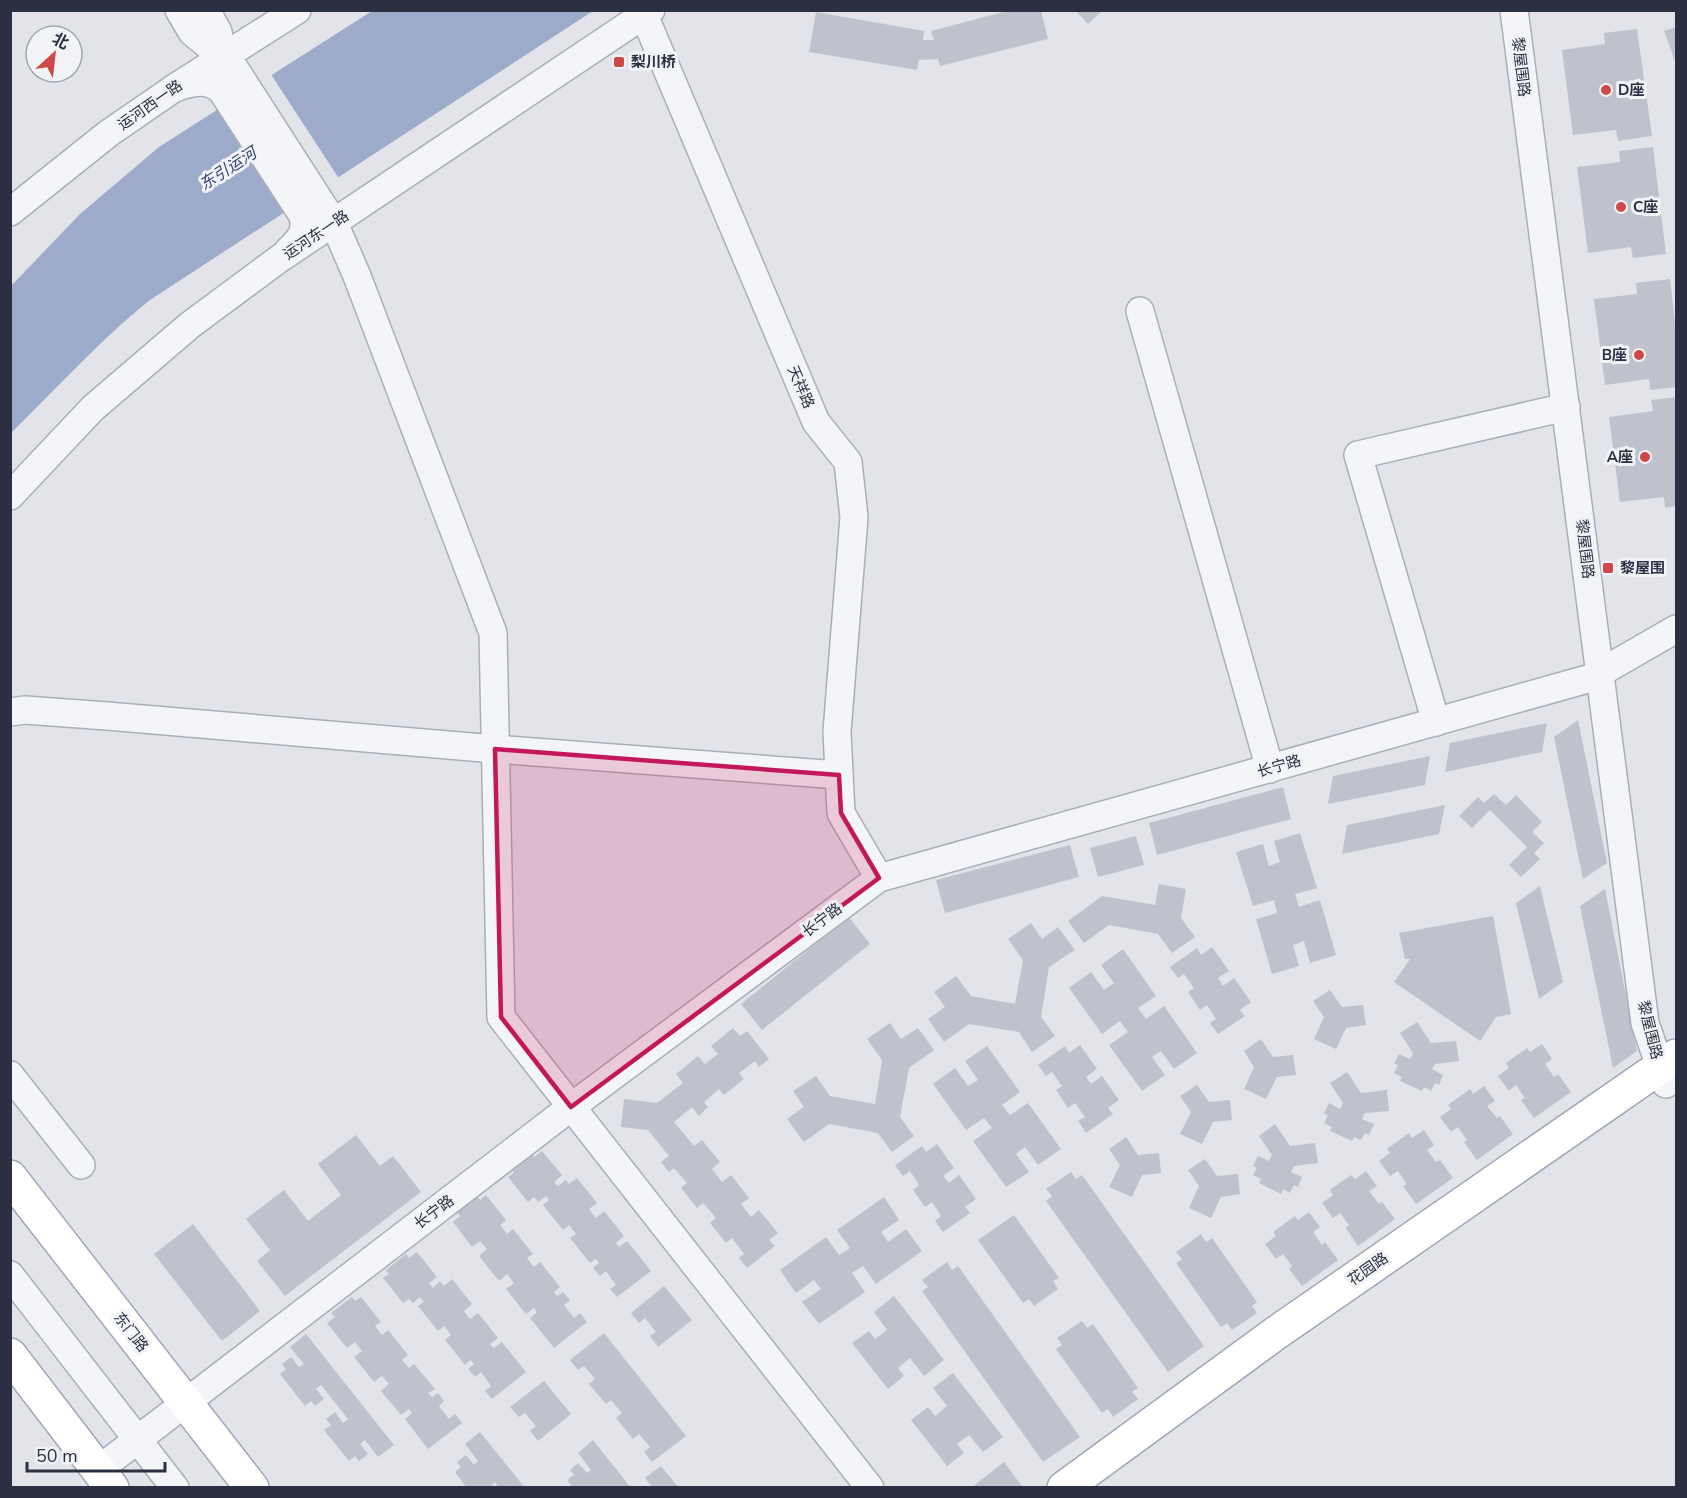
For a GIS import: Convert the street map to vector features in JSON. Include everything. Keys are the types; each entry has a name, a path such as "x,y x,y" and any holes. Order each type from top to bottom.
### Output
{"main road":[{"name":"花园路","path":"1074,1487 1217,1396 1670,1072"},
{"name":"东门路","path":"10,1177 252,1488"},
{"path":"10,1355 105,1479"}],"street":[{"path":"179,10 192,32 233,66 232,86 308,203 334,223 357,276 493,633 501,1017 870,1488"},
{"path":"206,10 218,32 223,57"},
{"name":"运河西一路","path":"10,212 109,133 297,10"},
{"name":"黎屋围路","path":"1514,10 1645,1023 1670,1072"},
{"name":"运河东一路","path":"10,496 93,408 190,325 279,259 648,13"},
{"name":"天祥路","path":"648,13 816,422 848,462 854,517 837,732 839,775 842,813 879,879"},
{"path":"173,89 200,82 232,86"},
{"path":"279,259 298,241 304,231 303,216 308,203"},
{"path":"1140,311 1270,769"},
{"path":"1436,722 1358,455 1566,407"},
{"name":"长宁路","path":"105,1479 137,1439 571,1107 879,879 1592,678 1677,628"},
{"path":"10,712 25,710 95,715 839,775"},
{"path":"10,1075 81,1165"},
{"path":"10,1275 175,1488"}],"highlighted area":[{"path":"495,749 839,775 841,813 879,878 571,1107 501,1017"}],"water":[{"name":"东引运河","path":"372,11 593,11 150,300 96,348 11,433 11,286 80,214 159,147"}],"pier":[{"path":"270,73 340,180 286,216 215,107"}],"building":[{"path":"1011,10 1041,10 1048,39 940,66 938,59 919,60 917,70 809,52 816,12 924,31 923,40 934,40 931,31"},
{"path":"1075,10 1103,10 1088,24"},
{"path":"1676,27 1676,64 1664,31"},
{"name":"D座","path":"1637,29 1652,136 1618,141 1616,130 1573,135 1562,50 1605,44 1604,33"},
{"name":"C座","path":"1653,147 1666,254 1633,258 1631,247 1588,253 1577,167 1620,162 1619,151"},
{"name":"B座","path":"1670,279 1676,331 1676,387 1650,390 1649,379 1605,385 1594,299 1637,294 1636,283"},
{"name":"A座","path":"1676,397 1676,506 1665,508 1664,497 1620,502 1609,417 1653,411 1651,400"},
{"path":"1578,720 1607,863 1583,879 1554,737"},
{"path":"1547,723 1542,752 1445,772 1450,743"},
{"path":"1430,756 1425,785 1328,804 1333,776"},
{"path":"1283,787 1291,819 1157,855 1149,823"},
{"path":"1494,794 1506,805 1516,795 1542,822 1532,832 1544,843 1534,853 1540,859 1521,877 1509,865 1527,847 1490,810 1472,828 1459,816 1478,797 1484,803"},
{"path":"1445,805 1439,834 1342,854 1347,825"},
{"path":"1300,833 1317,888 1295,894 1299,907 1320,900 1336,955 1310,963 1304,941 1293,945 1299,966 1272,974 1256,919 1277,913 1274,900 1253,906 1236,852 1263,844 1269,866 1280,862 1274,841"},
{"path":"1136,836 1144,865 1098,877 1090,848"},
{"path":"1070,845 1079,877 945,913 936,880"},
{"path":"1159,884 1186,889 1181,918 1195,937 1172,953 1158,934 1109,925 1084,943 1068,921 1102,896 1155,905"},
{"path":"1540,886 1563,982 1539,999 1516,903"},
{"path":"1605,889 1637,1051 1613,1068 1580,906"},
{"path":"1493,916 1511,1014 1496,1017 1480,1041 1394,982 1410,959 1405,959 1399,933"},
{"path":"849,917 870,944 762,1030 741,1004"},
{"path":"1031,923 1042,939 1058,927 1075,950 1049,967 1041,1017 1055,1036 1032,1052 1019,1032 969,1024 944,1042 928,1019 945,1007 934,992 956,976 971,996 1015,1004 1023,960 1008,939"},
{"path":"1212,947 1229,971 1218,978 1223,986 1234,978 1251,1002 1240,1010 1245,1016 1218,1034 1210,1023 1216,1019 1207,1005 1200,1010 1188,992 1194,988 1184,974 1178,978 1170,967 1197,948 1201,955"},
{"path":"1123,949 1156,996 1138,1008 1146,1019 1164,1006 1197,1053 1174,1069 1161,1051 1152,1057 1165,1075 1142,1091 1109,1045 1128,1032 1120,1021 1102,1034 1069,988 1091,972 1104,990 1114,983 1101,965"},
{"path":"1330,990 1342,1007 1363,1005 1366,1025 1346,1028 1336,1049 1314,1039 1324,1017 1313,1001"},
{"path":"1417,1022 1431,1043 1456,1041 1459,1061 1435,1064 1432,1069 1443,1075 1439,1085 1435,1083 1431,1091 1424,1087 1422,1091 1400,1081 1402,1077 1394,1073 1398,1065 1394,1064 1399,1054 1410,1059 1413,1053 1400,1033"},
{"path":"890,1023 901,1039 918,1028 934,1050 909,1068 900,1117 914,1136 892,1152 878,1133 829,1124 804,1142 787,1119 804,1107 793,1091 816,1076 830,1096 875,1104 882,1060 867,1039"},
{"path":"733,1028 740,1036 747,1031 769,1059 759,1067 755,1061 739,1073 744,1079 724,1095 719,1089 704,1102 708,1107 699,1116 692,1107 674,1122 694,1146 702,1140 720,1162 712,1169 722,1182 731,1175 749,1198 741,1204 751,1217 759,1210 778,1233 769,1240 775,1246 747,1268 739,1258 744,1254 732,1238 726,1243 710,1223 716,1218 703,1203 697,1208 681,1188 687,1183 674,1168 669,1172 661,1162 669,1156 648,1130 621,1127 624,1099 657,1103 683,1083 676,1074 698,1056 705,1064 718,1054 711,1046"},
{"path":"1261,1039 1273,1057 1293,1055 1296,1075 1277,1077 1266,1099 1244,1089 1254,1067 1244,1051"},
{"path":"1542,1044 1552,1059 1545,1064 1554,1077 1558,1074 1571,1092 1534,1118 1521,1100 1525,1098 1516,1085 1509,1091 1498,1076 1509,1068 1506,1063 1527,1048 1530,1052"},
{"path":"1080,1045 1097,1069 1086,1077 1091,1084 1102,1076 1119,1100 1108,1108 1113,1114 1086,1133 1078,1121 1085,1117 1075,1103 1068,1108 1056,1090 1062,1086 1052,1072 1046,1076 1038,1065 1065,1046 1069,1053"},
{"path":"987,1046 1020,1092 1002,1105 1010,1115 1028,1103 1061,1149 1038,1165 1025,1147 1016,1154 1029,1172 1006,1187 973,1141 992,1128 984,1118 966,1130 933,1084 955,1068 968,1086 978,1080 965,1061"},
{"path":"1347,1072 1361,1093 1387,1090 1389,1111 1365,1113 1362,1119 1374,1124 1369,1135 1365,1133 1361,1140 1354,1137 1352,1141 1330,1131 1332,1127 1324,1123 1328,1115 1324,1114 1329,1103 1340,1109 1343,1103 1330,1083"},
{"path":"1197,1085 1209,1102 1230,1100 1232,1120 1213,1122 1202,1144 1180,1134 1191,1112 1180,1096"},
{"path":"1484,1086 1495,1101 1487,1106 1497,1118 1500,1116 1513,1134 1477,1160 1464,1142 1467,1140 1458,1127 1451,1132 1440,1117 1451,1109 1448,1105 1470,1089 1473,1094"},
{"path":"1275,1124 1290,1146 1315,1143 1318,1163 1294,1166 1291,1172 1302,1177 1298,1187 1294,1185 1290,1193 1283,1189 1281,1194 1259,1183 1261,1179 1253,1175 1257,1168 1253,1166 1258,1156 1269,1161 1272,1155 1259,1136"},
{"path":"1424,1130 1434,1145 1427,1150 1436,1162 1440,1160 1453,1178 1416,1204 1403,1186 1407,1184 1398,1171 1390,1176 1379,1161 1390,1153 1387,1149 1409,1133 1412,1138"},
{"path":"356,1135 380,1166 393,1156 421,1192 285,1296 257,1261 270,1250 246,1219 284,1190 308,1221 341,1195 318,1164"},
{"path":"1126,1137 1138,1155 1159,1153 1161,1173 1142,1175 1132,1197 1109,1187 1120,1165 1109,1149"},
{"path":"937,1144 954,1168 943,1176 949,1183 959,1175 976,1199 965,1207 970,1213 943,1232 935,1221 941,1216 932,1202 925,1207 913,1190 919,1185 910,1171 903,1176 895,1165 922,1146 926,1152"},
{"path":"542,1151 562,1175 554,1182 558,1186 566,1180 569,1184 577,1178 597,1203 589,1209 596,1218 604,1211 624,1236 616,1243 619,1247 627,1241 651,1271 617,1297 610,1289 616,1285 606,1271 600,1276 593,1268 599,1263 596,1259 590,1263 570,1238 576,1234 569,1225 563,1230 543,1205 549,1200 546,1196 538,1202 534,1197 528,1202 508,1177 514,1173 511,1168 531,1152 534,1157"},
{"path":"1205,1159 1217,1176 1238,1174 1240,1194 1221,1197 1211,1218 1189,1208 1199,1186 1188,1170"},
{"path":"1366,1171 1377,1186 1369,1191 1379,1204 1382,1202 1395,1219 1358,1246 1346,1228 1349,1225 1340,1213 1333,1218 1322,1203 1333,1195 1330,1190 1351,1175 1355,1179"},
{"path":"1071,1172 1076,1179 1082,1175 1204,1346 1168,1372 1046,1201 1052,1196 1046,1189"},
{"path":"486,1195 506,1220 500,1225 507,1234 513,1229 533,1254 527,1258 534,1267 540,1262 560,1287 554,1292 557,1296 563,1292 570,1300 564,1305 574,1318 580,1313 587,1322 554,1348 530,1318 537,1312 534,1308 526,1314 506,1289 514,1283 507,1274 499,1281 479,1256 487,1249 480,1241 472,1247 453,1222 460,1216 457,1212 477,1196 480,1200"},
{"path":"884,1197 899,1220 881,1232 888,1242 906,1229 922,1251 876,1284 863,1266 852,1273 865,1292 819,1324 802,1302 821,1289 814,1280 796,1293 780,1270 826,1237 839,1255 850,1248 837,1230"},
{"path":"1309,1212 1320,1227 1313,1232 1322,1245 1325,1242 1338,1260 1302,1286 1289,1269 1292,1266 1283,1254 1276,1259 1265,1244 1276,1236 1273,1232 1295,1216 1298,1220"},
{"path":"1014,1215 1059,1278 1053,1281 1058,1289 1034,1306 1029,1299 1023,1303 978,1240"},
{"path":"193,1224 260,1311 222,1341 154,1254"},
{"path":"1201,1234 1206,1242 1212,1238 1257,1302 1252,1306 1257,1313 1232,1330 1227,1323 1221,1327 1176,1263 1182,1259 1176,1252"},
{"path":"417,1252 437,1277 429,1283 433,1288 440,1281 444,1286 452,1279 472,1304 464,1311 470,1319 478,1313 498,1338 490,1344 494,1348 502,1342 526,1372 492,1399 485,1391 491,1386 481,1372 475,1377 468,1369 474,1364 470,1360 465,1365 445,1340 451,1335 444,1326 438,1331 418,1306 424,1302 420,1297 413,1303 409,1299 403,1303 383,1278 389,1274 386,1270 406,1254 409,1258"},
{"path":"947,1262 952,1270 958,1266 1080,1437 1043,1462 922,1291 928,1287 922,1280"},
{"path":"664,1286 692,1320 658,1347 650,1336 656,1332 645,1318 639,1323 631,1313"},
{"path":"894,1296 944,1360 924,1376 910,1358 898,1368 904,1376 888,1389 852,1343 869,1331 875,1339 887,1330 874,1312"},
{"path":"352,1297 355,1301 361,1297 381,1322 375,1326 382,1335 388,1330 408,1355 402,1360 409,1368 414,1364 435,1389 428,1393 432,1397 438,1393 444,1401 439,1406 449,1419 455,1414 462,1423 428,1449 405,1419 412,1413 409,1409 401,1415 381,1391 389,1384 382,1376 374,1382 354,1357 362,1351 355,1342 347,1348 327,1323 335,1317 331,1313"},
{"path":"1082,1321 1087,1328 1093,1324 1138,1388 1132,1392 1138,1399 1113,1417 1108,1409 1102,1413 1056,1349 1062,1345 1057,1338"},
{"path":"604,1333 686,1436 652,1462 644,1452 650,1447 639,1434 633,1439 616,1418 622,1413 611,1400 606,1404 589,1384 595,1379 584,1366 578,1370 570,1360"},
{"path":"306,1334 394,1445 378,1457 365,1440 360,1444 368,1454 359,1461 355,1456 349,1461 324,1430 331,1425 326,1419 335,1412 343,1423 348,1419 321,1385 316,1389 324,1399 315,1406 311,1401 305,1406 280,1374 286,1369 282,1364 291,1357 299,1367 304,1364 290,1347"},
{"path":"953,1373 1003,1437 983,1452 969,1435 957,1444 964,1453 947,1466 911,1420 928,1407 935,1416 947,1406 933,1388"},
{"path":"544,1381 571,1414 538,1441 530,1431 536,1426 525,1413 519,1417 510,1407"},
{"path":"480,1432 525,1488 499,1488 495,1482 492,1488 467,1488 455,1472 461,1467 457,1462 466,1455 474,1465 478,1461 465,1444"},
{"path":"593,1440 631,1488 573,1488 567,1480 574,1475 570,1470 578,1463 587,1473 591,1470 578,1453"},
{"path":"1004,1462 1022,1486 1020,1488 971,1488"},
{"path":"661,1466 679,1488 653,1488 645,1478"}],"place":[{"name":"梨川桥","path":"619,62"},
{"name":"D座","path":"1606,90"},
{"name":"C座","path":"1621,207"},
{"name":"B座","path":"1639,355"},
{"name":"A座","path":"1645,457"},
{"name":"黎屋围","path":"1608,568"}]}
